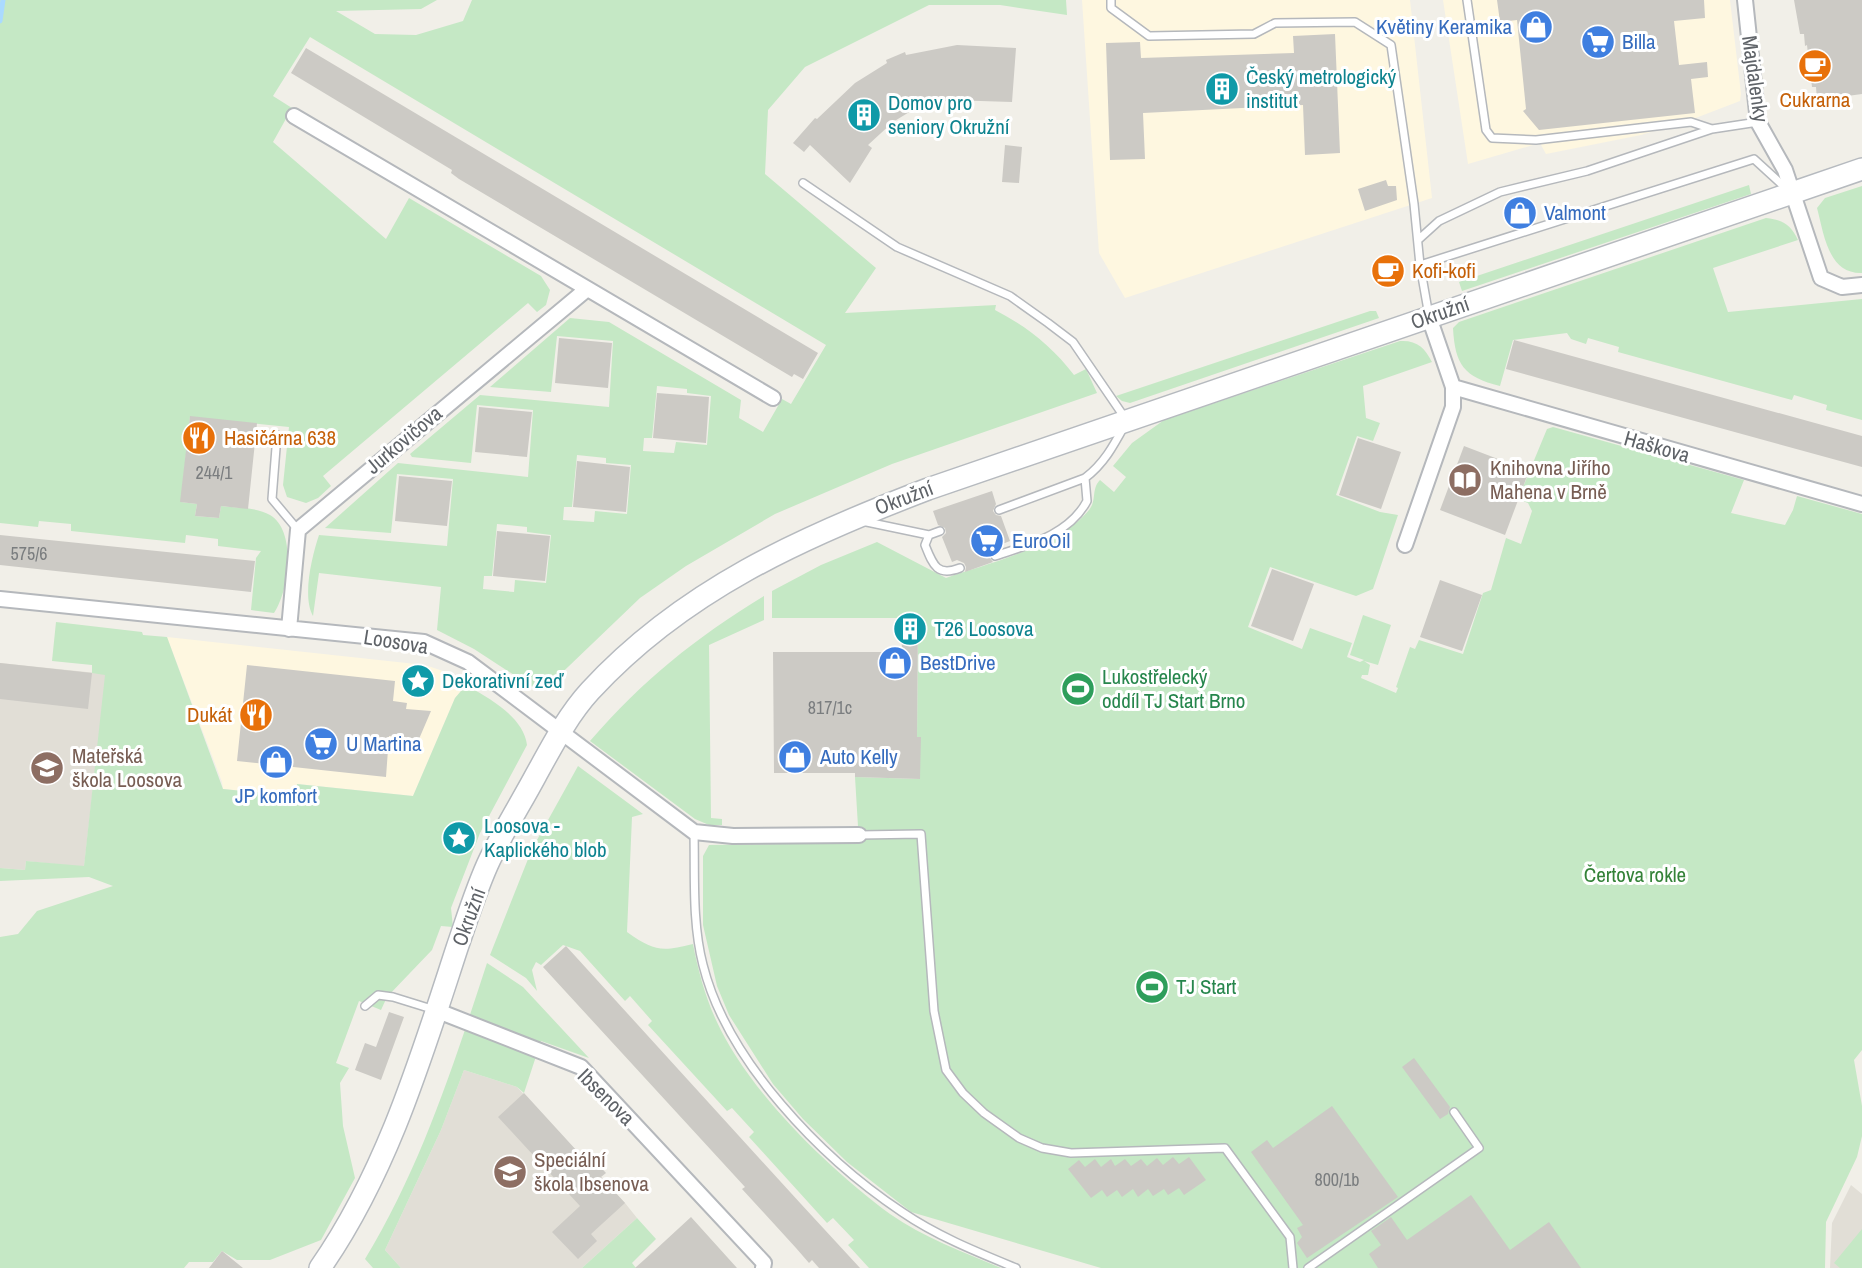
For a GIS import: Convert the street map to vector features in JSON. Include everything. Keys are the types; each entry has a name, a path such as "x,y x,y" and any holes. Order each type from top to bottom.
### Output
{"street":[{"name":"Majdalenky","path":"1745,0 1758,122 1785,170 1821,278 1842,287 1862,285"},
{"path":"294,116 773,398"},
{"name":"Okružní","path":"320,1268 343,1235 401,1112 489,860 561,730 589,692 630,651 677,612 782,551 852,518 928,489 1862,169"},
{"name":"Jurkovičova","path":"298,530 587,289"},
{"path":"1405,545 1452,407 1453,387 1429,317"},
{"name":"Haškova","path":"1453,387 1862,504"},
{"path":"289,629 298,530"},
{"name":"Loosova","path":"0,599 424,642 468,662 694,832"},
{"path":"694,832 733,836 859,835"},
{"name":"Ibsenova","path":"438,1011 581,1067 764,1263 763,1268"}],"lane":[{"path":"1111,0 1111,8 1149,36 1254,34 1275,23 1355,22 1391,45 1429,317"},
{"path":"1467,0 1486,130 1492,138 1536,140 1691,122 1712,129"},
{"path":"1418,240 1439,222 1500,192 1587,171 1712,129 1758,122"},
{"path":"1420,265 1754,159 1791,193"},
{"path":"803,183 897,247 1010,296 1048,323 1073,342 1127,421 1098,468 1085,478 999,510"},
{"path":"278,435 272,499 298,530"},
{"path":"995,556 1051,535 1073,518 1087,501 1085,478"},
{"path":"852,518 929,535 940,531"},
{"path":"929,535 925,545 932,562 948,573 960,568"},
{"path":"694,832 697,925 702,962 710,990 723,1019 768,1086 799,1124 844,1169 903,1213 959,1244 1016,1268"},
{"path":"859,835 921,834 938,1040 946,1070 962,1093 1019,1138 1042,1149 1071,1153 1225,1148 1290,1237 1293,1268"},
{"path":"365,1006 378,995 438,1011"},
{"path":"1308,1268 1479,1149 1454,1112"}],"shaded area":[{"name":"Český metrologický institut","path":"1082,0 1410,0 1432,198 1125,298 1099,253"},
{"path":"1443,0 1730,0 1740,101 1641,135 1546,154 1540,143 1468,164"},
{"path":"167,637 425,665 446,672 469,687 455,698 413,796 298,784 296,796 223,789"},
{"name":"Mateřská škola Loosova","path":"0,663 106,674 84,867 26,861 25,870 0,868"},
{"name":"Speciální škola Ibsenova","path":"464,1070 517,1087 637,1218 582,1268 401,1268 385,1250 441,1130"},
{"path":"1851,1185 1862,1194 1862,1268 1830,1268 1832,1223"}],"green space":[{"path":"0,0 437,0 421,9 336,11 375,34 416,35 463,21 472,0 1066,0 1067,15 1000,5 929,5 805,67 768,110 765,174 876,268 845,313 996,305 995,310 1038,338 1074,375 1086,369 1097,393 892,464 775,514 686,566 640,598 545,689 534,688 474,649 437,630 441,587 319,573 313,616 308,588 319,535 447,546 453,479 397,474 391,533 325,528 398,463 528,477 533,410 477,405 471,463 412,457 410,454 480,395 609,407 613,341 557,336 551,392 490,387 570,318 609,322 741,400 739,418 763,432 782,399 791,404 826,345 310,37 273,96 292,108 273,142 386,239 409,198 541,276 550,290 546,305 537,312 528,303 323,476 331,486 318,498 306,503 287,497 283,485 289,427 190,417 181,502 197,504 195,516 219,518 221,506 246,508 270,515 279,523 287,547 288,562 284,591 274,613 251,610 256,558 261,551 218,546 218,539 186,535 185,543 71,531 71,524 39,521 38,527 0,523","holes":["657,386 687,389 687,393 711,396 707,445 676,442 674,453 643,451 644,438 652,438","577,455 606,458 606,463 631,465 627,514 595,511 594,522 563,520 564,507 572,507","497,524 527,527 527,532 551,535 546,583 515,580 514,592 483,589 484,576 492,576"]},
{"path":"1749,185 1751,194 1462,291 1459,282"},
{"path":"1862,186 1862,273 1851,272 1835,260 1825,240 1817,208 1825,198"},
{"path":"1766,218 1785,224 1798,240 1713,268 1728,312 1862,299 1862,420 1826,410 1827,405 1794,395 1792,400 1618,352 1619,347 1588,338 1586,344 1571,339 1567,333 1513,340 1500,386 1470,373 1459,360 1453,328 1459,322"},
{"path":"1376,311 1379,318 1130,403 1116,396"},
{"name":"Čertova rokle","path":"1400,341 1420,346 1432,362 1363,386 1366,418 1380,423 1373,441 1357,436 1336,495 1380,512 1398,515 1373,589 1356,596 1270,567 1248,627 1302,649 1310,628 1352,643 1347,657 1360,662 1364,660 1350,655 1363,615 1391,625 1378,665 1364,661 1370,665 1368,675 1362,675 1361,678 1396,693 1410,647 1415,649 1419,640 1463,654 1483,593 1491,590 1506,538 1521,544 1532,511 1528,503 1518,499 1547,429 1553,427 1744,480 1731,513 1785,525 1797,496 1862,514 1862,1050 1854,1060 1862,1106 1862,1136 1857,1157 1826,1222 1825,1268 1101,1268 911,1212 847,1162 803,1119 773,1084 729,1015 717,986 703,925 703,856 709,845 859,843 855,777 920,779 917,737 918,618 772,618 772,591 821,565 877,542 946,578 1023,552 1076,523 1093,503 1100,480 1114,492 1126,477 1113,466 1132,443 1164,420"},
{"path":"764,596 764,620 709,645 711,818 722,819 722,825 709,825 695,819 590,741 630,698 671,661"},
{"path":"56,622 167,637 223,789 296,796 297,784 413,796 455,698 469,687 505,710 525,735 527,745 480,833 451,908 453,927 441,926 432,950 387,997 381,1010 359,1001 336,1063 349,1068 340,1083 343,1126 355,1178 321,1240 270,1260 237,1260 222,1251 213,1262 189,1262 184,1268 0,1268 0,937 18,934 37,911 113,886 89,877 0,881 0,868 25,870 26,861 84,866 105,675 92,673 92,665 52,661"},
{"path":"578,766 643,814 632,817 627,932 658,948 693,944 708,1002 730,1047 769,1100 841,1174 903,1222 930,1237 1001,1268 869,1268 848,1245 854,1240 833,1218 827,1223 749,1137 754,1132 732,1108 727,1111 648,1025 652,1021 630,996 625,1001 580,951 563,945 541,965 536,962 532,970 537,991 526,978 490,955 532,849"},
{"path":"487,963 523,987 589,1058 541,1041 524,1093 517,1087 464,1070 441,1130 385,1250 401,1268 373,1268 365,1259 420,1152 449,1077"},
{"path":"637,1218 656,1239 632,1263 636,1268 582,1268"},
{"path":"1862,1229 1862,1268 1840,1268 1834,1263"}],"building":[{"path":"1497,0 1704,0 1705,18 1674,21 1679,65 1707,62 1708,77 1691,79 1695,113 1539,130 1523,111 1526,109 1517,20 1500,22"},
{"path":"1794,0 1862,0 1862,94 1817,100 1816,87 1812,87 1807,45 1805,46 1804,34 1800,34"},
{"name":"Český metrologický institut","path":"1335,34 1340,153 1305,155 1303,105 1143,113 1145,159 1110,160 1106,43 1140,42 1141,58 1294,53 1293,36"},
{"name":"Domov pro seniory Okružní","path":"957,45 1016,48 1012,102 949,100 911,111 893,122 868,145 872,148 850,183 810,145 804,152 793,143 815,118 855,83 887,63 886,60 905,52 906,55"},
{"path":"306,48 818,353 803,379 794,374 792,377 459,179 451,173 452,170 291,73"},
{"path":"1005,145 1022,147 1019,183 1002,182"},
{"path":"1386,180 1388,186 1396,186 1397,200 1365,211 1358,189"},
{"path":"559,338 612,343 608,388 555,383"},
{"path":"1514,340 1862,436 1862,467 1506,369"},
{"path":"657,393 709,397 706,443 653,438"},
{"path":"479,407 532,412 527,457 475,452"},
{"path":"190,416 257,423 248,509 221,506 219,518 195,516 197,504 180,502"},
{"path":"1358,438 1401,452 1381,509 1339,495"},
{"path":"1464,446 1529,471 1505,535 1440,510"},
{"path":"577,461 630,467 626,512 573,507"},
{"path":"399,476 452,481 447,526 395,521"},
{"path":"992,491 996,504 993,511 1001,516 1010,541 992,548 989,557 993,562 965,572 964,563 957,560 952,562 942,537 946,533 945,528 938,525 933,511"},
{"path":"497,531 550,536 545,581 493,576"},
{"path":"0,535 255,561 251,592 0,565"},
{"path":"1272,569 1314,584 1293,641 1251,626"},
{"path":"1440,580 1482,595 1462,651 1420,637"},
{"path":"901,620 918,620 917,737 921,737 920,779 855,777 855,773 774,773 773,652 902,652"},
{"path":"0,663 92,673 88,709 0,699"},
{"path":"247,665 395,681 393,701 407,703 406,709 431,711 419,739 389,736 386,777 237,761"},
{"path":"566,946 860,1268 819,1268 812,1260 809,1263 742,1189 745,1187 543,967"},
{"path":"389,1012 404,1017 381,1080 355,1070 365,1043 376,1047"},
{"path":"1414,1058 1450,1107 1448,1114 1440,1119 1402,1067"},
{"path":"524,1093 588,1163 593,1159 606,1173 601,1177 625,1203 591,1234 597,1241 578,1259 552,1232 580,1206 498,1117"},
{"path":"1332,1106 1398,1197 1307,1258 1297,1243 1302,1237 1297,1228 1303,1225 1251,1152 1267,1140 1273,1148"},
{"path":"1173,1157 1179,1164 1189,1157 1206,1180 1184,1195 1179,1188 1168,1195 1164,1189 1153,1196 1148,1189 1138,1197 1133,1189 1122,1197 1117,1190 1107,1197 1102,1190 1091,1198 1068,1169 1079,1160 1085,1167 1095,1159 1101,1167 1111,1159 1115,1166 1125,1159 1131,1166 1141,1159 1147,1166 1157,1158 1163,1165"},
{"path":"1471,1195 1510,1250 1549,1222 1581,1268 1378,1268 1369,1254 1381,1245 1371,1231 1391,1217 1407,1240"},
{"path":"691,1217 737,1268 635,1268 653,1252"},
{"path":"222,1251 243,1268 209,1268"}],"waterway":[{"path":"0,21 3,0"}],"place":[{"name":"Květiny Keramika","path":"1536,27"},
{"name":"Billa","path":"1598,42"},
{"name":"Cukrarna","path":"1815,66"},
{"name":"Český metrologický institut","path":"1222,89"},
{"name":"Domov pro seniory Okružní","path":"864,115"},
{"name":"Valmont","path":"1520,213"},
{"name":"Kofi-kofi","path":"1388,271"},
{"name":"Hasičárna 638","path":"199,438"},
{"name":"Knihovna Jiřího Mahena v Brně","path":"1465,480"},
{"name":"EuroOil","path":"987,541"},
{"name":"T26 Loosova","path":"910,629"},
{"name":"BestDrive","path":"895,663"},
{"name":"Dekorativní zeď","path":"418,681"},
{"name":"Lukostřelecký oddíl TJ Start Brno","path":"1078,689"},
{"name":"Dukát","path":"256,715"},
{"name":"U Martina","path":"321,744"},
{"name":"Auto Kelly","path":"795,757"},
{"name":"JP komfort","path":"276,762"},
{"name":"Mateřská škola Loosova","path":"47,768"},
{"name":"Loosova - Kaplického blob","path":"459,838"},
{"name":"TJ Start","path":"1152,987"},
{"name":"Speciální škola Ibsenova","path":"510,1172"}]}
